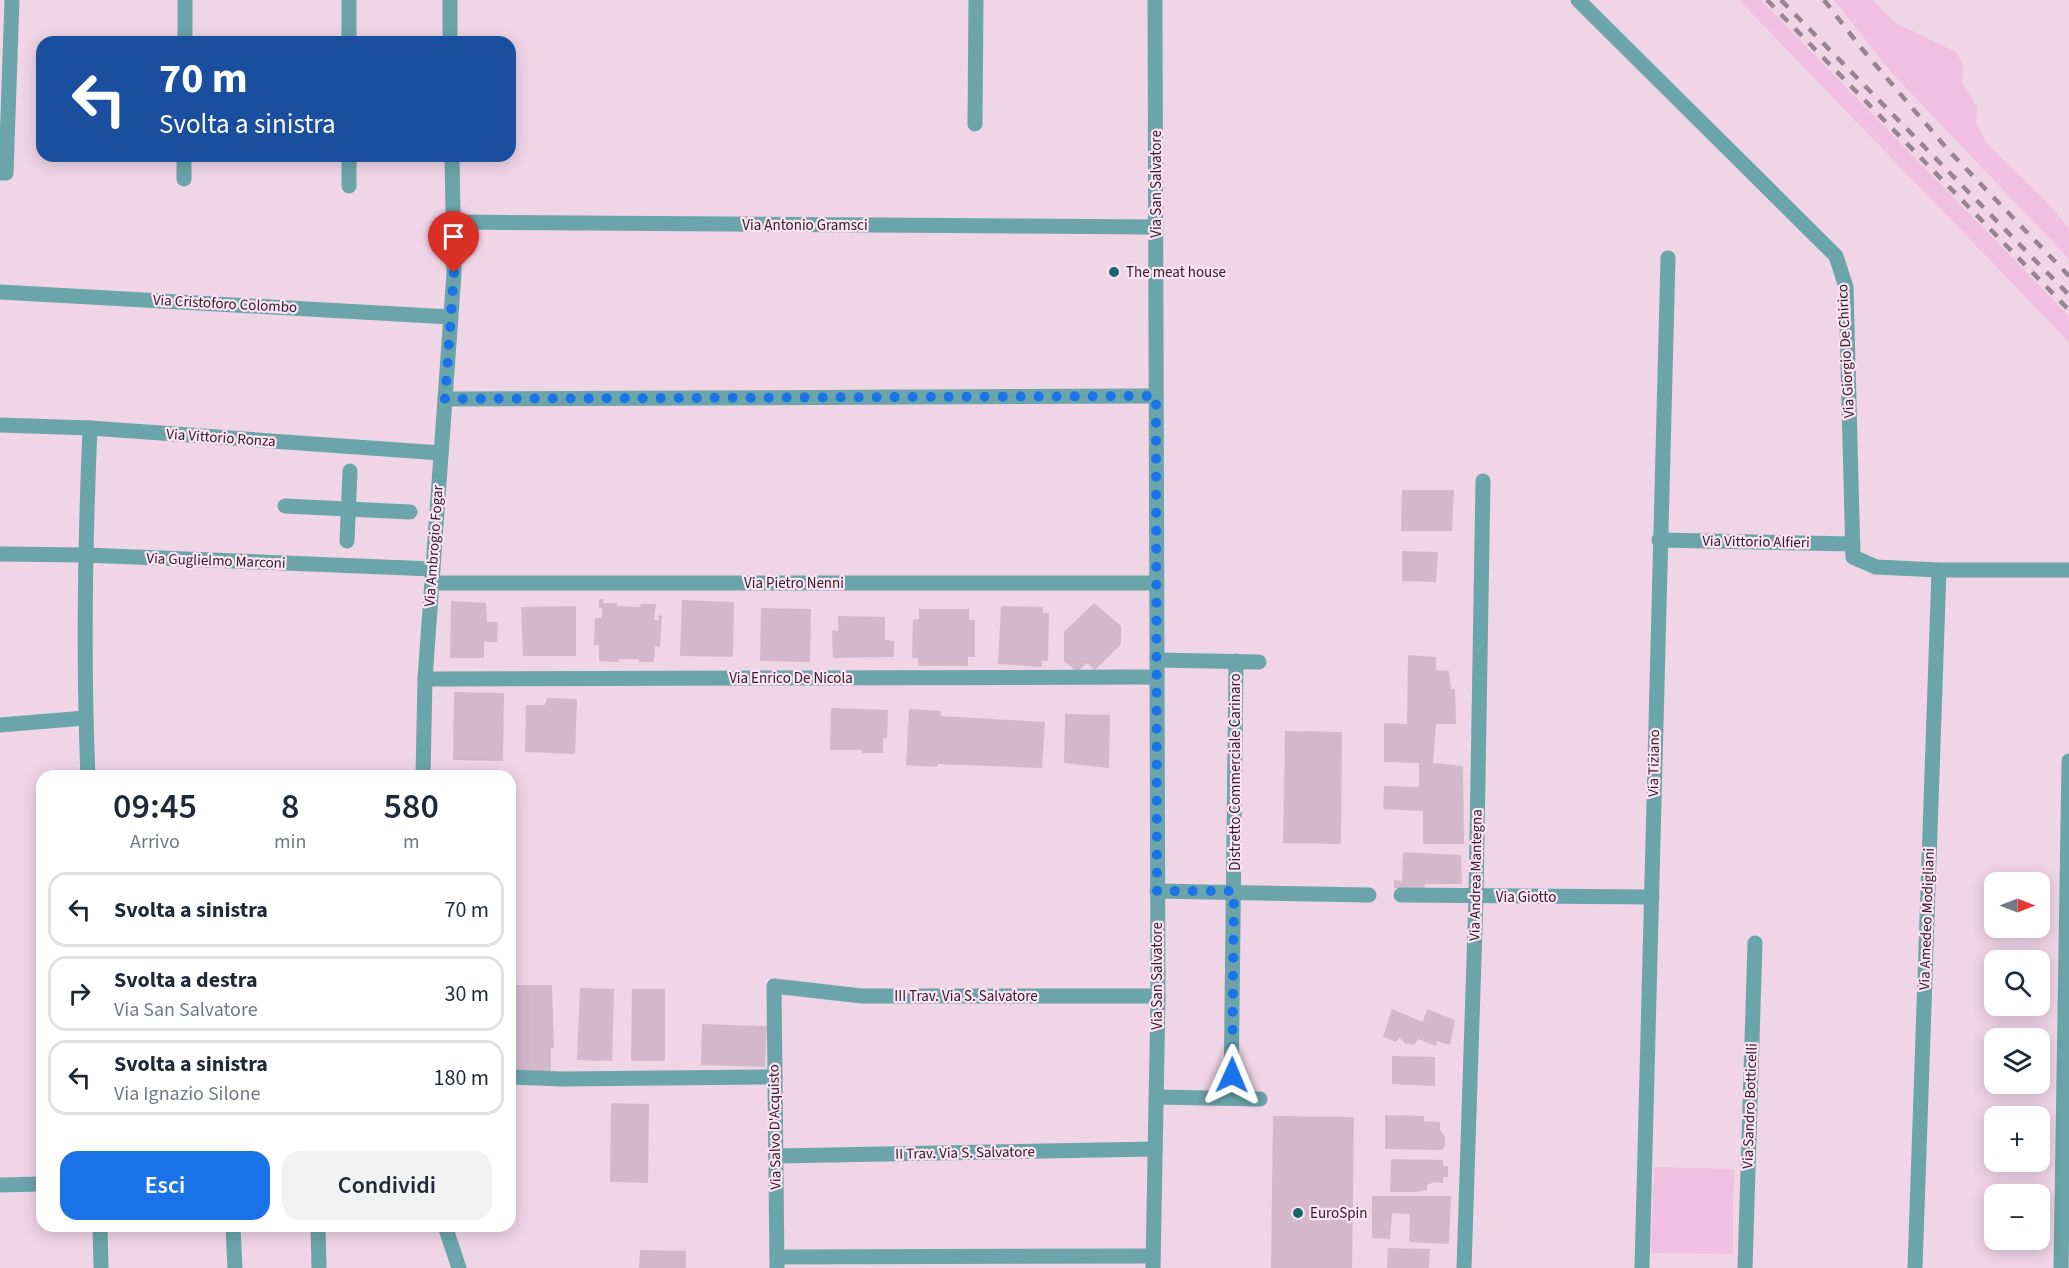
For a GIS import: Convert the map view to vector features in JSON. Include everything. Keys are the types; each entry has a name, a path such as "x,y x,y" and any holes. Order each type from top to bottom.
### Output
{"street":[{"path":"3,173 12,0"},
{"path":"184,36 185,0"},
{"path":"349,0 349,36"},
{"path":"450,0 450,36"},
{"path":"975,124 976,0"},
{"name":"Via San Salvatore","path":"1153,1262 1158,996 1155,0"},
{"name":"Via Giorgio De Chirico","path":"1578,0 1836,256 1846,287 1853,544"},
{"path":"184,162 184,179"},
{"path":"349,162 349,186"},
{"name":"Via Ambrogio Fogar","path":"423,770 425,679 454,273 452,162"},
{"name":"Via Antonio Gramsci","path":"453,222 1156,227"},
{"name":"Via Tiziano","path":"1642,1268 1668,258"},
{"name":"Via Cristoforo Colombo","path":"0,292 451,317"},
{"path":"445,399 1156,396"},
{"name":"Via Vittorio Ronza","path":"0,425 90,428 441,453"},
{"path":"88,770 85,555 90,428"},
{"path":"347,541 350,471"},
{"name":"Via Andrea Mantegna","path":"1464,1268 1476,897 1483,481"},
{"path":"285,507 410,512"},
{"name":"Via Vittorio Alfieri","path":"1659,540 1853,544"},
{"path":"1853,544 1853,557 1876,567 1939,570 2069,570"},
{"name":"Via Guglielmo Marconi","path":"0,554 85,555 432,576"},
{"name":"Via Amedeo Modigliani","path":"1915,1268 1939,570"},
{"name":"Via Pietro Nenni","path":"432,576 1156,583"},
{"path":"1157,660 1259,662"},
{"name":"Distretto Commerciale Carinaro","path":"1231,1098 1236,662"},
{"name":"Via Enrico De Nicola","path":"425,679 1157,677"},
{"path":"0,725 86,718"},
{"path":"2061,1268 2069,761"},
{"path":"1157,891 1369,895"},
{"name":"Via Giotto","path":"1401,896 1652,897"},
{"name":"Via Sandro Botticelli","path":"1745,1268 1755,943"},
{"name":"III Trav. Via S. Salvatore","path":"774,986 862,996 1158,996"},
{"name":"Via Salvo D'Acquisto","path":"774,986 777,1262"},
{"path":"516,1077 562,1079 775,1077"},
{"path":"1156,1097 1260,1099"},
{"name":"II Trav. Via S. Salvatore","path":"776,1156 1155,1149"},
{"path":"0,1185 36,1184"},
{"path":"100,1232 101,1268"},
{"path":"233,1232 235,1268"},
{"path":"318,1232 319,1268"},
{"path":"447,1232 459,1268"},
{"path":"777,1262 1153,1262"}],"shaded area":[{"path":"1739,0 1761,0 2069,316 2069,342"},
{"path":"1834,0 1873,0 1895,23 1956,52 1963,65 1962,82 1977,107 1976,123 1988,145 2044,199 2069,228 2069,259 1891,72"},
{"path":"1654,1167 1734,1169 1733,1254 1651,1253"}],"building":[{"path":"1402,490 1454,490 1452,531 1401,531"},
{"path":"1402,551 1438,552 1436,582 1402,581"},
{"path":"599,599 604,599 603,603 617,603 617,606 640,607 641,604 656,604 654,620 659,620 658,616 662,615 660,647 655,646 654,662 639,662 639,659 619,659 618,662 599,661 599,645 594,645 595,618 602,618"},
{"path":"682,600 734,602 733,657 680,656"},
{"path":"451,601 486,603 487,622 498,622 497,642 484,642 484,658 450,658"},
{"path":"1094,603 1121,626 1121,644 1095,670 1087,663 1077,672 1064,661 1064,632"},
{"path":"576,606 576,656 523,656 521,607"},
{"path":"1001,606 1043,607 1043,613 1049,613 1048,661 1042,661 1042,667 998,664"},
{"path":"761,608 811,609 810,662 760,661"},
{"path":"919,609 969,609 969,620 975,620 975,657 968,657 968,666 919,666 918,658 912,658 913,620 919,619"},
{"path":"838,616 885,617 885,640 894,641 894,657 833,658 832,630 838,631"},
{"path":"1408,655 1436,657 1436,670 1449,671 1451,689 1455,689 1456,724 1436,724 1433,763 1463,766 1464,844 1423,844 1423,811 1383,809 1384,786 1419,787 1419,763 1384,762 1384,723 1407,724"},
{"path":"454,692 504,693 503,761 453,760"},
{"path":"547,698 577,699 575,754 525,752 526,705 545,705"},
{"path":"831,708 888,710 887,738 883,738 883,753 862,753 862,750 830,750"},
{"path":"909,709 941,711 941,716 1045,722 1042,768 906,765"},
{"path":"1065,714 1110,715 1109,768 1064,763"},
{"path":"1285,731 1342,732 1341,844 1283,843"},
{"path":"1403,852 1461,855 1462,884 1425,884 1424,889 1394,888 1394,880 1402,881"},
{"path":"516,985 552,985 554,1048 551,1048 551,1071 516,1071"},
{"path":"580,988 614,989 612,1061 577,1060"},
{"path":"632,989 665,989 665,1061 631,1061"},
{"path":"1392,1009 1423,1022 1427,1009 1455,1020 1450,1045 1437,1041 1436,1046 1418,1039 1414,1045 1404,1043 1399,1038 1396,1042 1383,1037"},
{"path":"702,1024 767,1026 765,1067 701,1065"},
{"path":"1392,1056 1435,1057 1435,1086 1392,1084"},
{"path":"611,1103 649,1104 648,1183 610,1182"},
{"path":"1385,1115 1424,1116 1424,1121 1440,1122 1440,1130 1445,1137 1445,1146 1442,1150 1385,1149"},
{"path":"1273,1116 1354,1117 1352,1268 1271,1268"},
{"path":"1391,1159 1443,1160 1443,1166 1448,1166 1448,1177 1443,1177 1443,1183 1434,1182 1427,1185 1427,1190 1390,1192"},
{"path":"1372,1196 1451,1196 1449,1244 1409,1242 1410,1214 1392,1213 1390,1239 1372,1238"},
{"path":"1388,1248 1430,1249 1429,1268 1387,1268"},
{"path":"640,1250 686,1251 686,1268 639,1268"}],"railway":[{"path":"1767,0 2069,310"},
{"path":"1781,0 2069,295"},
{"path":"1824,0 1862,49 1949,151 2069,276"}],"place":[{"name":"The meat house","path":"1114,272"},
{"name":"EuroSpin","path":"1298,1213"}],"route":[{"path":"454,273 445,399 1156,396 1157,891 1234,891 1232,1075"}]}
